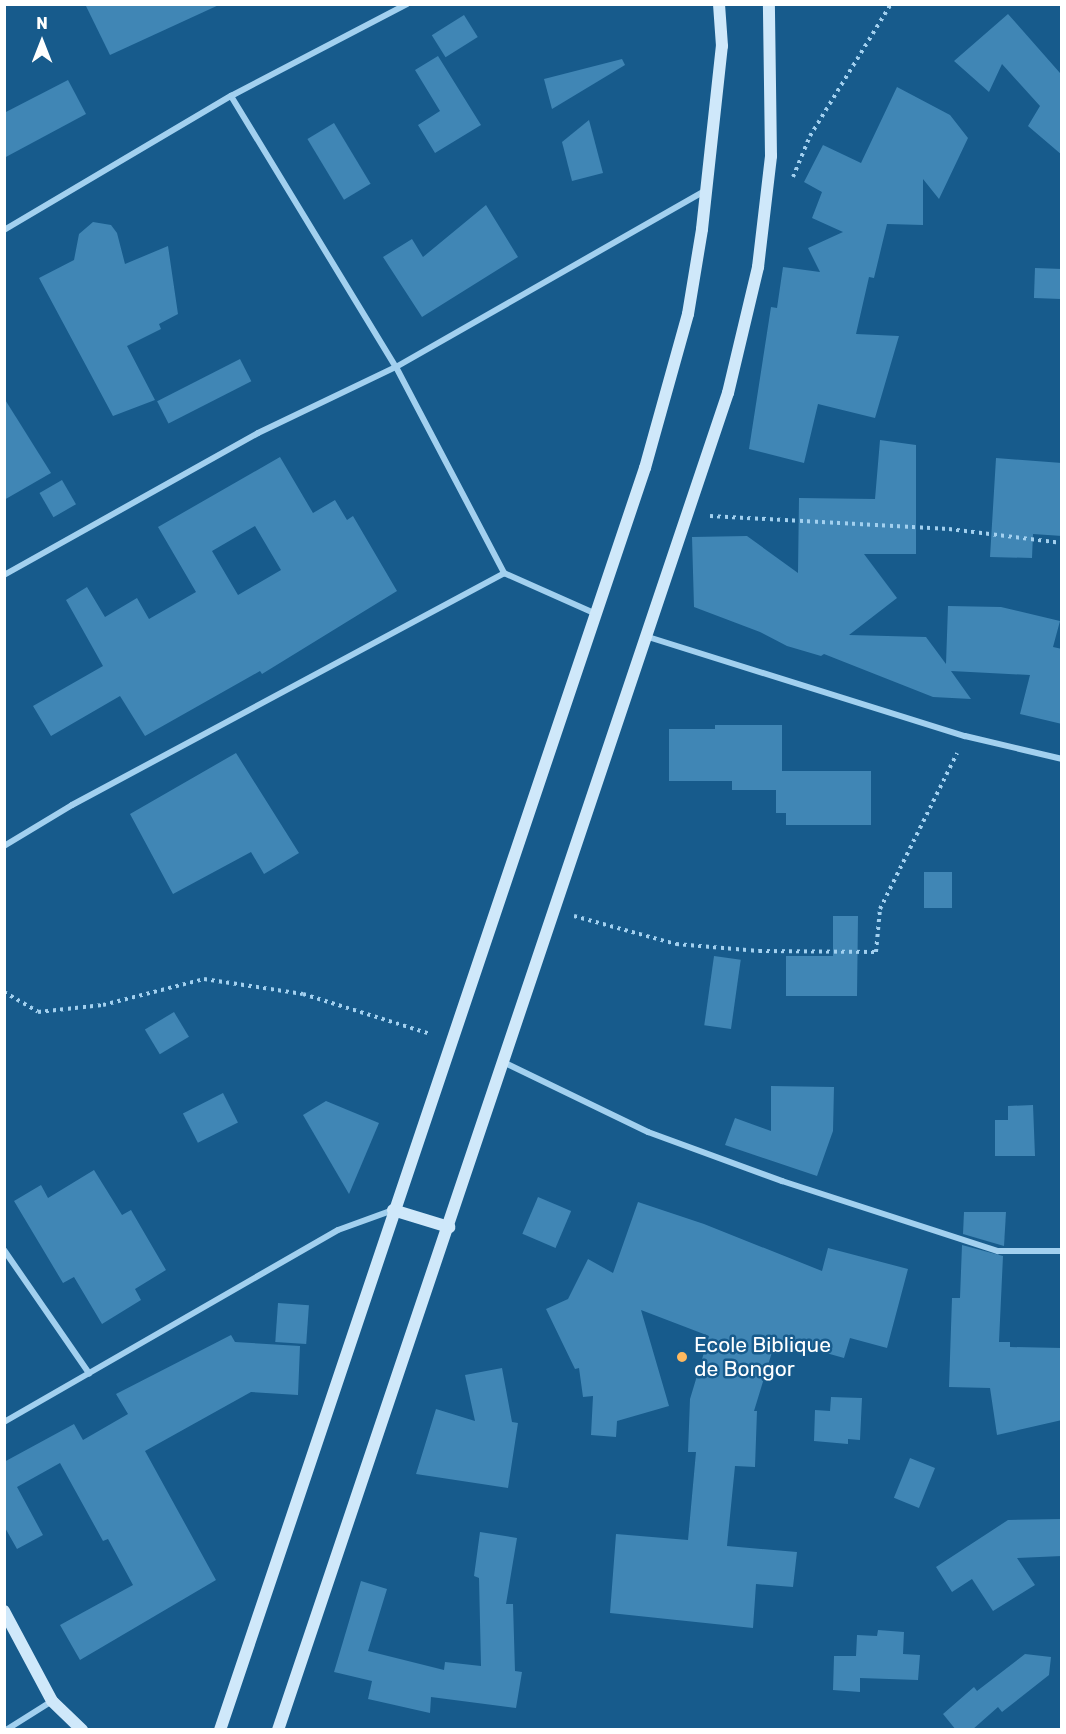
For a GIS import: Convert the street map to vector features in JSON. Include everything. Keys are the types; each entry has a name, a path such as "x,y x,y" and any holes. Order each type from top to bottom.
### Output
{"main road":[{"path":"220,1730 393,1210 645,468 688,314 708,189 722,46 719,4"},
{"path":"278,1730 449,1227 644,636 728,393 758,267 771,156 769,4"},
{"path":"393,1210 449,1227"},
{"path":"4,1611 52,1701 82,1730"}],"street":[{"path":"4,230 231,96 407,4"},
{"path":"231,96 396,367 504,573 597,614"},
{"path":"4,575 258,433 396,367 708,189"},
{"path":"4,846 72,805 504,573"},
{"path":"644,636 965,736 1062,759"},
{"path":"502,1061 648,1132 782,1181 998,1251 1062,1251"},
{"path":"4,1422 338,1230 393,1210"},
{"path":"4,1250 88,1373"},
{"path":"6,1730 52,1701"}],"path":[{"path":"792,180 810,136 891,4"},
{"path":"688,514 949,529 1062,543"},
{"path":"554,910 676,944 759,951 876,952 880,909 965,736"},
{"path":"4,992 38,1012 103,1005 204,979 303,994 395,1019 451,1041"}],"building":[{"path":"85,4 221,4 110,55"},
{"path":"1008,14 1060,73 1062,70 1062,155 1028,126 1040,106 1002,64 989,92 954,61"},
{"path":"464,15 478,37 446,57 432,35"},
{"path":"438,56 481,125 435,153 418,125 440,111 415,70"},
{"path":"622,59 625,65 552,109 544,79"},
{"path":"68,80 86,114 4,158 4,113"},
{"path":"897,87 950,115 968,138 939,199 923,179 923,225 887,224 874,278 869,277 856,334 899,336 875,418 818,404 804,463 749,449 771,307 777,308 783,267 820,272 808,248 843,232 812,218 822,192 804,182 823,145 861,163"},
{"path":"589,120 603,173 572,181 562,142"},
{"path":"334,123 371,184 344,200 307,139"},
{"path":"486,205 518,257 422,317 383,257 412,239 423,257"},
{"path":"93,222 111,225 117,233 125,264 168,246 178,314 159,324 161,329 127,346 155,400 113,416 39,278 74,260 79,234"},
{"path":"1035,268 1062,269 1061,299 1034,298"},
{"path":"240,359 251,381 168,423 157,401"},
{"path":"4,398 51,473 4,500"},
{"path":"880,440 916,445 916,554 864,554 897,598 849,635 926,637 946,664 948,606 1001,607 1060,621 1053,647 1062,649 1062,724 1020,714 1030,675 951,671 971,699 933,697 824,654 821,656 787,646 760,632 694,607 692,537 747,536 798,573 799,498 875,499"},
{"path":"280,457 313,513 335,500 347,520 353,516 397,591 262,674 260,671 145,736 120,696 51,736 33,706 103,666 66,600 87,587 105,617 137,598 149,619 196,592 158,527","holes":["255,526 281,570 238,595 212,551"]},
{"path":"996,458 1062,463 1062,536 1033,534 1032,558 990,557"},
{"path":"62,480 76,504 53,517 39,493"},
{"path":"715,725 782,725 782,771 871,771 871,825 786,825 786,813 776,813 776,790 732,790 732,781 669,781 669,729 715,729"},
{"path":"236,753 299,853 264,874 251,852 173,894 130,814"},
{"path":"924,872 952,872 952,908 924,908"},
{"path":"833,916 858,916 857,996 786,996 786,956 833,956"},
{"path":"714,956 741,960 731,1029 704,1025"},
{"path":"174,1012 189,1037 160,1054 145,1030"},
{"path":"771,1086 834,1087 833,1131 817,1176 725,1145 735,1118 771,1131"},
{"path":"223,1093 238,1122 198,1143 183,1113"},
{"path":"326,1101 379,1123 349,1194 303,1115"},
{"path":"1033,1105 1035,1156 995,1156 995,1120 1008,1120 1008,1106"},
{"path":"94,1170 122,1215 131,1210 166,1270 135,1289 141,1300 102,1324 74,1277 63,1283 14,1201 41,1185 48,1198"},
{"path":"538,1197 571,1211 556,1248 522,1234"},
{"path":"638,1202 704,1224 822,1271 828,1248 908,1269 887,1348 850,1338 844,1358 776,1339 754,1411 757,1411 755,1467 735,1466 727,1546 797,1552 793,1587 756,1584 753,1628 610,1613 616,1534 688,1540 696,1452 688,1452 690,1399 709,1336 641,1310 669,1406 617,1421 616,1437 591,1435 593,1396 583,1397 579,1368 575,1369 546,1309 568,1299 588,1259 613,1273"},
{"path":"964,1212 1006,1212 1004,1246 963,1234"},
{"path":"962,1245 1003,1256 999,1342 1010,1342 1010,1347 1062,1348 1062,1420 997,1435 990,1388 949,1387 952,1298 960,1298"},
{"path":"278,1303 309,1305 306,1344 275,1342"},
{"path":"231,1335 235,1342 300,1346 298,1395 251,1392 145,1451 216,1580 80,1660 60,1625 133,1585 108,1539 103,1541 60,1463 17,1487 43,1535 17,1549 4,1526 4,1462 74,1424 83,1440 128,1414 116,1394"},
{"path":"502,1368 512,1422 518,1423 508,1488 416,1474 436,1409 475,1421 465,1375"},
{"path":"831,1397 862,1398 860,1440 848,1439 848,1444 814,1441 815,1410 830,1411"},
{"path":"910,1458 935,1468 919,1508 894,1498"},
{"path":"1062,1519 1062,1556 1017,1558 1035,1585 993,1611 972,1579 952,1592 936,1567 1008,1520"},
{"path":"480,1532 517,1538 506,1604 513,1604 515,1671 522,1672 516,1708 431,1697 430,1713 368,1699 372,1681 334,1672 361,1581 387,1589 368,1651 444,1670 445,1662 481,1666 479,1578 474,1576"},
{"path":"878,1630 904,1632 903,1654 920,1655 918,1680 860,1678 860,1692 833,1690 834,1656 856,1656 857,1635 877,1636"},
{"path":"1025,1654 1051,1657 1049,1675 1002,1712 998,1707 972,1730 956,1730 943,1714 974,1687 977,1691"}],"place":[{"name":"Ecole Biblique de Bongor","path":"682,1357"}]}
